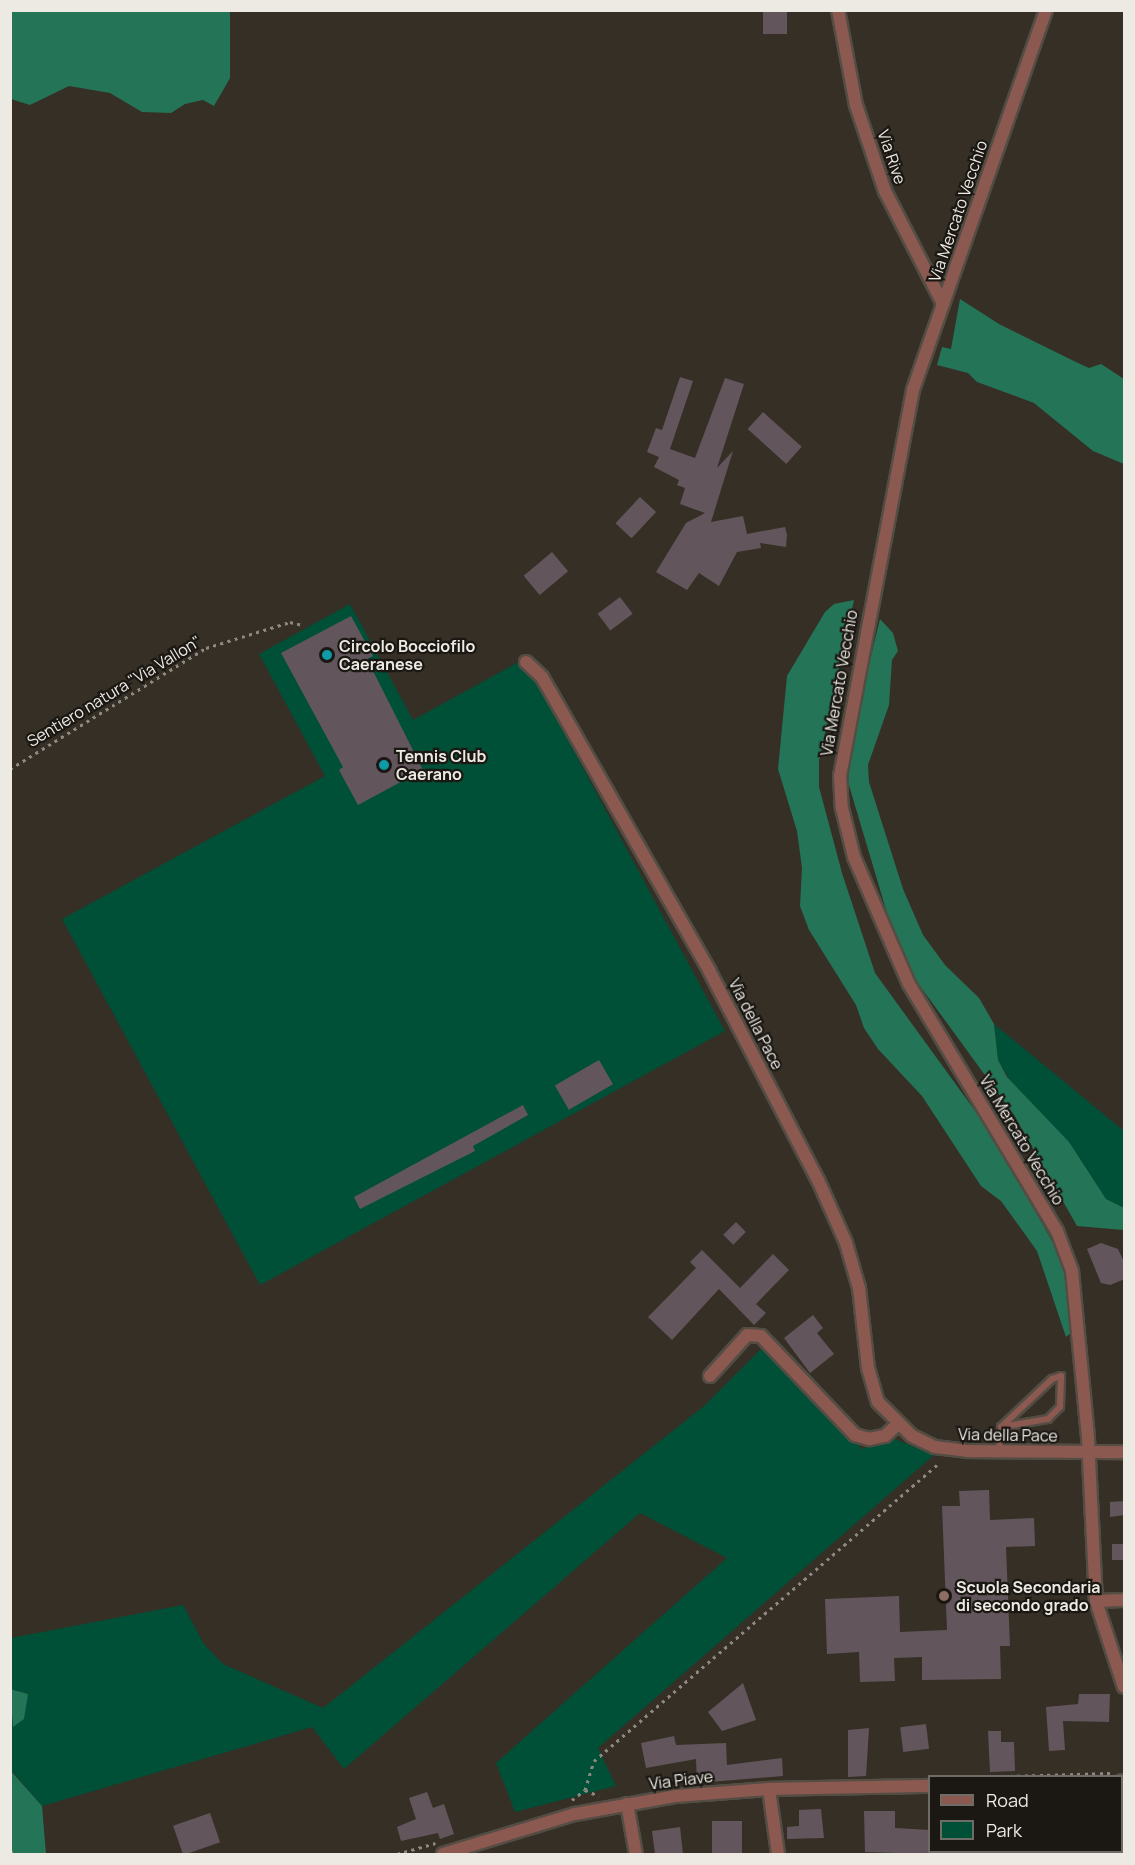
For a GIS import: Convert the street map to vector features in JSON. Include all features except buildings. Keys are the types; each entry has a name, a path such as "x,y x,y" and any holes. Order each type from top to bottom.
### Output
{"street":[{"name":"Via Rive","path":"838,10 856,105 885,190 943,304"},
{"name":"Via Mercato Vecchio","path":"1046,10 913,390 887,513 846,730 840,775 842,808 854,857 909,984 1057,1231 1072,1271 1078,1311 1089,1453 1096,1601 1125,1687"},
{"name":"Via della Pace","path":"526,662 542,676 710,972 818,1180 846,1244 859,1288 868,1368 878,1402 898,1424 920,1440 952,1451 1125,1452"},
{"path":"710,1376 747,1335 761,1336 855,1435 869,1440 885,1436 898,1424"},
{"path":"1096,1601 1125,1600"},
{"name":"Via Piave","path":"443,1854 575,1814 676,1796 769,1789 928,1786"},
{"path":"769,1789 778,1854"},
{"path":"627,1804 636,1854"}],"lane":[{"path":"998,1452 1001,1427 1052,1379 1061,1376 1060,1407 1048,1419 1001,1427"}],"path":[{"name":"Sentiero natura \"Via Vallon\"","path":"10,769 207,648 290,622 302,625"},
{"path":"568,1803 585,1790 594,1761 952,1451"},
{"path":"397,1854 442,1841"},
{"path":"10,1851 18,1854"}],"green space":[{"path":"11,10 230,11 230,78 214,106 203,100 185,104 171,113 142,112 110,93 69,86 30,105 10,98"},
{"path":"960,299 999,324 1078,363 1089,368 1101,364 1124,379 1124,464 1093,451 1034,403 977,382 968,373 937,365 942,347 951,349"},
{"path":"854,600 819,761 819,787 842,873 875,973 989,1130 1065,1264 1073,1331 1066,1337 1037,1251 1001,1201 981,1186 922,1096 878,1049 864,1028 856,1005 809,930 800,906 802,868 797,831 778,769 787,676 825,612 834,604"},
{"path":"350,604 413,720 524,659 725,1031 260,1285 62,919 325,776 259,654"},
{"path":"880,619 893,633 898,651 892,660 889,705 868,765 869,782 903,889 923,935 945,965 979,998 994,1024 998,1060 1007,1077 1069,1142 1106,1199 1124,1208 1124,1230 1077,1226 1014,1115 901,960 848,782 852,734"},
{"path":"994,1024 1124,1131 1124,1208 1106,1199 1069,1142 1014,1087 998,1060"},
{"path":"764,1346 862,1449 892,1438 934,1455 598,1748 616,1786 515,1812 496,1763 727,1558 640,1513 344,1769 312,1727 42,1806 11,1770 10,1727 28,1694 11,1689 11,1638 183,1605 204,1644 223,1664 323,1708 704,1406"},
{"path":"10,1689 28,1694 24,1719 13,1727"},
{"path":"10,1770 42,1806 46,1854 11,1854"}],"place":[{"name":"Circolo Bocciofilo Caeranese","path":"327,655"},
{"name":"Tennis Club Caerano","path":"384,765"},
{"name":"Scuola Secondaria di secondo grado","path":"944,1596"}]}
